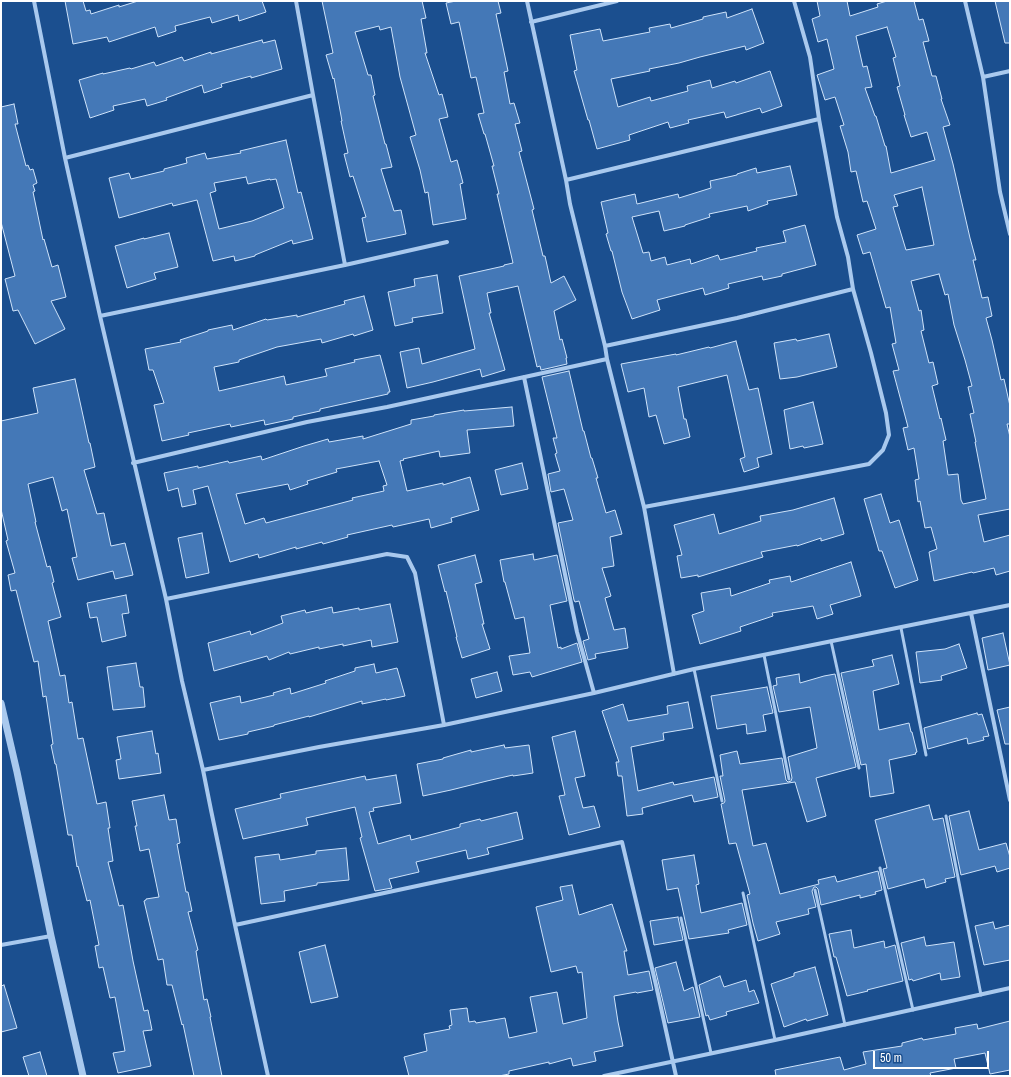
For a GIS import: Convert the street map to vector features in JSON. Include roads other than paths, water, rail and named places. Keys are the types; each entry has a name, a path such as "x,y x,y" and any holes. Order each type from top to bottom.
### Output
{"street":[{"path":"34,1 65,158 133,463 166,599 182,681 203,770 268,1076"},
{"path":"296,1 345,265"},
{"path":"527,1 570,204 644,507 674,674"},
{"path":"531,22 617,1"},
{"path":"644,507 869,464 883,450 889,435 886,413 871,353 852,289 848,257 838,216 819,120 810,57 794,1"},
{"path":"965,1 983,77 1000,192 1010,234"},
{"path":"983,77 1010,71"},
{"path":"65,158 313,95"},
{"path":"566,180 819,120"},
{"path":"100,316 345,265 447,242"},
{"path":"605,346 737,318 852,289"},
{"path":"133,463 307,422 387,407 607,359"},
{"path":"524,377 577,632 594,693"},
{"path":"166,599 388,554 406,557 415,573 444,725"},
{"path":"203,770 319,747 444,725 594,693 694,669 1010,605"},
{"path":"971,613 1010,800"},
{"path":"1,703 83,1076"},
{"path":"235,925 622,842 676,1076"},
{"path":"1,945 51,936"},
{"path":"604,1076 846,1025 1010,988"}],"lane":[{"path":"901,628 926,755"},
{"path":"831,641 859,768"},
{"path":"764,655 789,779"},
{"path":"694,669 722,801"},
{"path":"946,816 981,994"},
{"path":"880,868 913,1010"},
{"path":"815,890 846,1025"},
{"path":"743,893 775,1040"},
{"path":"681,918 712,1053"}]}
